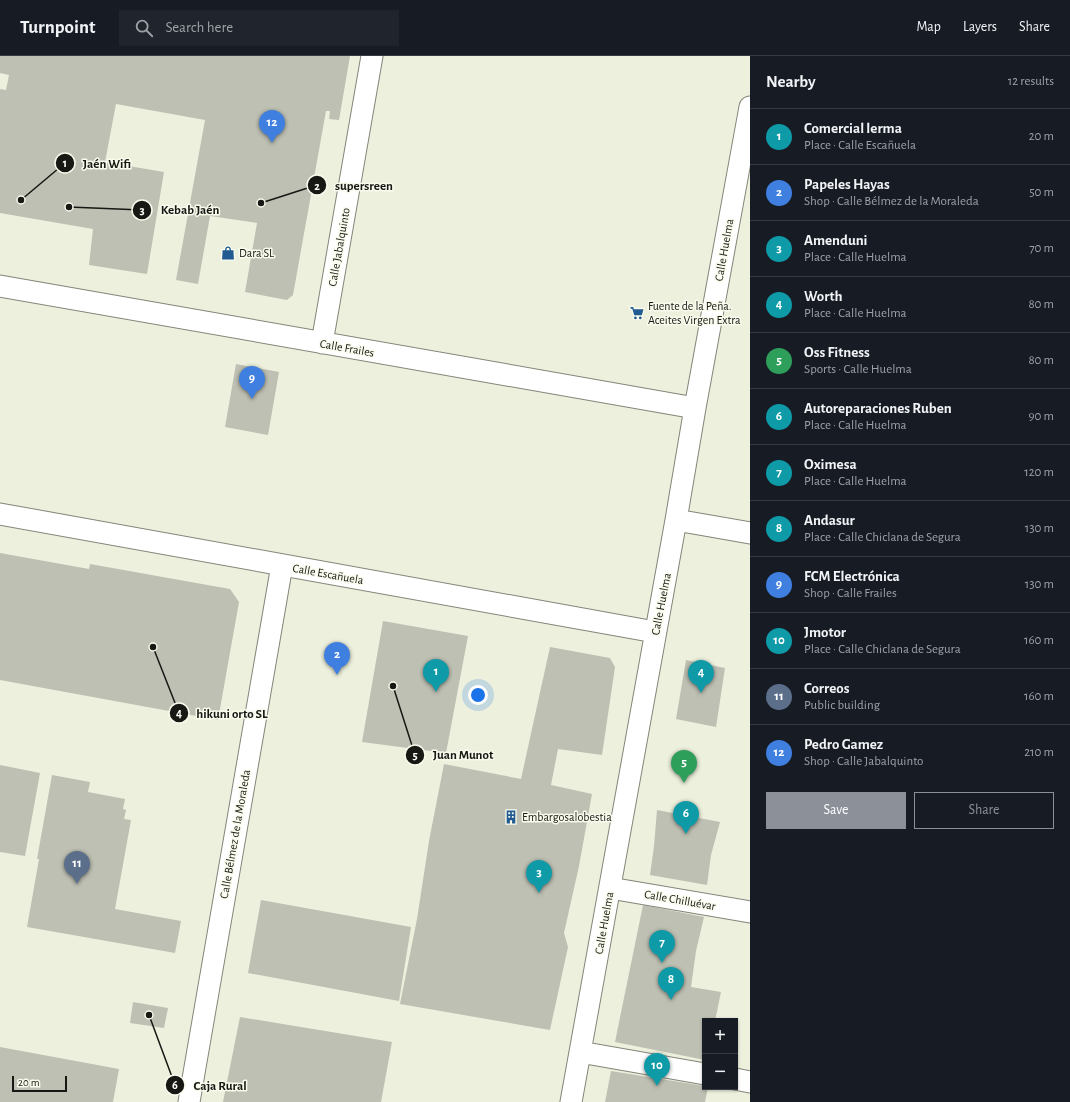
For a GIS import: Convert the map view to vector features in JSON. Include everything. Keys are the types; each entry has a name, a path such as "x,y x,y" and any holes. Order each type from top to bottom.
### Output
{"street":[{"name":"Calle Jabalquinto","path":"322,343 372,56"},
{"name":"Calle Huelma","path":"572,1102 750,107"},
{"name":"Calle Frailes","path":"0,286 695,408"},
{"name":"Calle Escañuela","path":"0,514 655,632"},
{"path":"676,520 750,533"},
{"name":"Calle Bélmez de la Moraleda","path":"189,1102 282,565"},
{"name":"Calle Chilluévar","path":"610,888 750,912"},
{"path":"580,1052 702,1073"},
{"path":"738,1080 750,1082"}],"shaded area":[{"path":"0,56 750,56 750,1102 0,1102"}],"building":[{"path":"0,56 350,56 339,120 329,119 330,111 326,111 293,295 287,300 245,292 257,223 210,216 198,284 176,280 205,120 116,104 105,162 164,172 147,274 89,265 93,229 0,213 0,89 6,90 9,75 0,73"},
{"path":"236,364 279,372 268,435 225,427"},
{"path":"0,553 89,569 90,564 230,589 239,602 218,720 0,680"},
{"path":"383,621 468,636 446,753 362,742"},
{"path":"550,647 610,658 615,667 602,755 558,749 551,785 592,794 579,866 564,933 568,947 550,1030 400,1004 417,919 429,841 444,764 521,779"},
{"path":"686,660 725,668 716,727 676,719"},
{"path":"0,765 40,773 25,856 0,852"},
{"path":"52,775 90,782 88,792 125,799 123,809 126,810 124,819 131,820 115,909 181,921 175,953 27,927"},
{"path":"657,810 720,822 711,855 707,885 650,875"},
{"path":"261,900 411,927 399,1001 248,973"},
{"path":"643,905 704,917 696,951 691,987 721,992 716,1018 702,1018 702,1059 615,1042"},
{"path":"133,1002 168,1008 164,1028 130,1023"},
{"path":"240,1017 392,1042 381,1102 223,1102"},
{"path":"0,1047 119,1069 113,1102 0,1102"},
{"path":"611,1071 702,1086 702,1090 707,1090 705,1102 605,1102"}],"place":[{"name":"Pedro Gamez","path":"272,143"},
{"name":"Jaén Wifi","path":"21,200"},
{"name":"supersreen","path":"261,203"},
{"name":"Kebab Jaén","path":"69,207"},
{"name":"Dara SL","path":"228,253"},
{"name":"Fuente de la Peña. Aceites Virgen Extra","path":"637,313"},
{"name":"FCM Electrónica","path":"252,399"},
{"name":"hikuni orto SL","path":"153,647"},
{"name":"Papeles Hayas","path":"337,675"},
{"name":"Juan Munot","path":"393,686"},
{"name":"Comercial lerma","path":"436,692"},
{"name":"Worth","path":"701,693"},
{"name":"Oss Fitness","path":"684,783"},
{"name":"Embargosalobestia","path":"511,817"},
{"name":"Autoreparaciones Ruben","path":"686,834"},
{"name":"Correos","path":"77,884"},
{"name":"Amenduni","path":"539,893"},
{"name":"Oximesa","path":"662,963"},
{"name":"Andasur","path":"671,1000"},
{"name":"Caja Rural","path":"149,1015"},
{"name":"Jmotor","path":"657,1086"}]}
